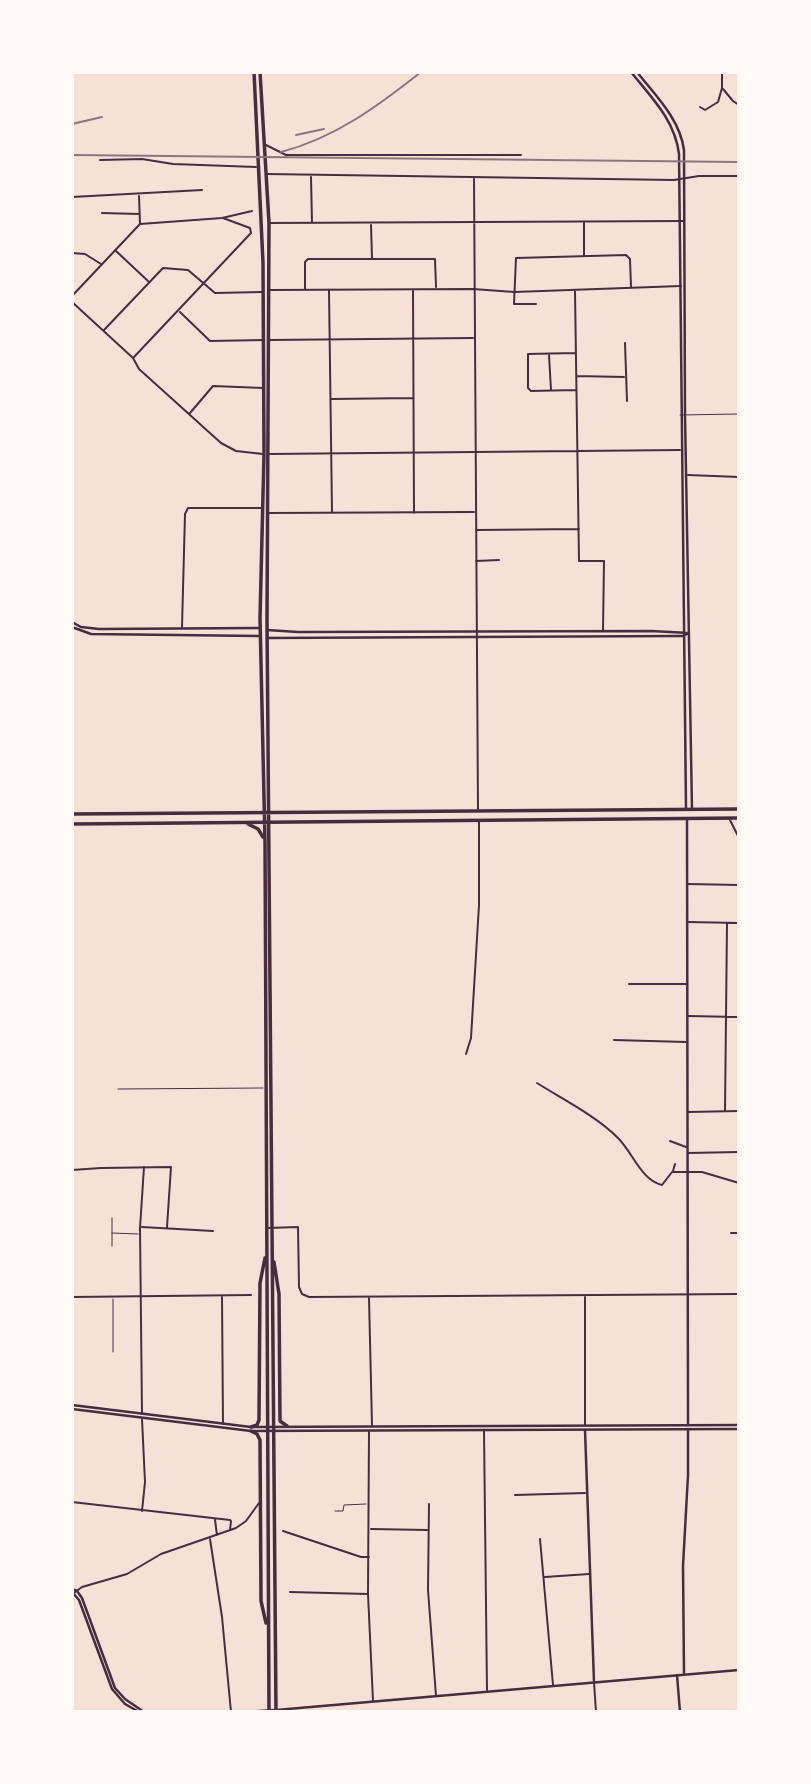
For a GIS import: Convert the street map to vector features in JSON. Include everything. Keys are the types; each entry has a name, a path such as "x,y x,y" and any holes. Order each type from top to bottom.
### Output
{"main road":[{"path":"254,72 267,291"},
{"path":"260,72 269,223 266,340 270,813 265,842 269,1711"},
{"path":"631,72 674,131 678,146 682,221"},
{"path":"637,72 678,129 684,146 680,415 687,819 688,1475 683,1566 684,1674"},
{"path":"682,286 692,809 687,819"},
{"path":"266,340 264,388 267,454 263,508 261,636 271,1103 276,1711"},
{"path":"72,622 92,629 261,628 298,632 689,633"},
{"path":"72,627 99,634 251,634 267,638 683,636 689,633"},
{"path":"72,814 739,809"},
{"path":"532,810 532,820"},
{"path":"425,811 425,821"},
{"path":"72,824 739,818"},
{"path":"243,822 258,830 265,842"},
{"path":"251,1429 259,1420 260,1283 266,1249"},
{"path":"272,1249 279,1294 280,1420 287,1426"},
{"path":"72,1407 251,1429 739,1427"},
{"path":"277,1429 287,1426 371,1428"},
{"path":"585,1428 594,1682"},
{"path":"251,1429 260,1438 261,1601 268,1629"},
{"path":"74,1591 82,1598 101,1655 118,1693 141,1712"},
{"path":"243,1712 739,1670"},
{"path":"677,1675 680,1712"}],"street":[{"path":"700,107 705,110 718,102 722,88 722,72"},
{"path":"722,88 739,105"},
{"path":"263,144 286,155 521,155"},
{"path":"100,160 142,159 173,164 259,168"},
{"path":"266,174 679,179 739,176"},
{"path":"311,176 312,224"},
{"path":"474,178 478,811"},
{"path":"72,197 202,190"},
{"path":"139,195 140,224"},
{"path":"72,296 140,224 222,218 252,211"},
{"path":"102,213 139,214"},
{"path":"133,358 251,231 250,228 222,218"},
{"path":"269,223 682,221"},
{"path":"584,222 584,256"},
{"path":"371,224 372,259"},
{"path":"116,250 149,282"},
{"path":"72,253 85,254 102,264"},
{"path":"536,304 515,305 516,258 628,257 631,288"},
{"path":"305,290 307,259 435,258 436,289"},
{"path":"103,331 163,268 188,270 215,293 413,289 514,292 682,286"},
{"path":"413,289 414,513"},
{"path":"329,290 331,512"},
{"path":"575,290 579,561 604,561 603,631"},
{"path":"72,302 133,358 139,369 221,443 236,452 331,455 686,450"},
{"path":"179,311 210,341 473,338"},
{"path":"625,343 627,401"},
{"path":"576,354 528,354 528,388 531,391 576,390"},
{"path":"549,354 551,390"},
{"path":"576,376 626,377"},
{"path":"189,414 213,386 264,388"},
{"path":"330,399 413,398"},
{"path":"681,475 739,477"},
{"path":"182,628 185,514 188,508 263,508"},
{"path":"267,513 475,512"},
{"path":"475,530 579,529"},
{"path":"475,561 499,560"},
{"path":"730,818 739,838"},
{"path":"466,1054 471,1038 478,932 479,820"},
{"path":"687,884 739,885"},
{"path":"687,922 739,923"},
{"path":"725,1111 727,922"},
{"path":"629,984 687,984"},
{"path":"687,1016 739,1017"},
{"path":"614,1040 687,1042"},
{"path":"537,1083 582,1111 618,1138 652,1182 662,1185 675,1164"},
{"path":"687,1112 739,1111"},
{"path":"670,1141 687,1147"},
{"path":"687,1153 739,1152"},
{"path":"142,1511 145,1482 141,1417 141,1228 144,1167"},
{"path":"72,1170 171,1167 167,1227"},
{"path":"672,1172 710,1174 739,1183"},
{"path":"266,1228 298,1227 299,1287 303,1295 309,1297 739,1294"},
{"path":"141,1228 213,1231"},
{"path":"731,1233 739,1233"},
{"path":"222,1295 223,1427"},
{"path":"72,1297 251,1295"},
{"path":"585,1296 585,1428"},
{"path":"369,1297 369,1594 373,1701"},
{"path":"484,1428 487,1692"},
{"path":"515,1496 586,1493"},
{"path":"72,1502 231,1520 230,1531"},
{"path":"248,1519 260,1502"},
{"path":"429,1504 428,1590 436,1697"},
{"path":"74,1591 127,1574 161,1554 230,1531 248,1519 260,1516"},
{"path":"214,1519 217,1535"},
{"path":"370,1529 429,1530"},
{"path":"283,1531 361,1557 370,1557"},
{"path":"210,1538 222,1617 231,1712"},
{"path":"540,1539 553,1686"},
{"path":"544,1577 589,1574"},
{"path":"290,1592 369,1594"},
{"path":"594,1682 596,1712"},
{"path":"344,1704 345,1712"}],"lane":[{"path":"680,415 739,414"},
{"path":"118,1088 266,1088"},
{"path":"112,1218 112,1246"},
{"path":"112,1233 141,1234"},
{"path":"113,1296 113,1352"},
{"path":"335,1511 343,1511 344,1505 370,1503"}],"railway":[{"path":"281,152 338,130 372,109 421,72"},
{"path":"72,124 102,117"},
{"path":"296,135 324,129"},
{"path":"72,155 739,162"}]}
